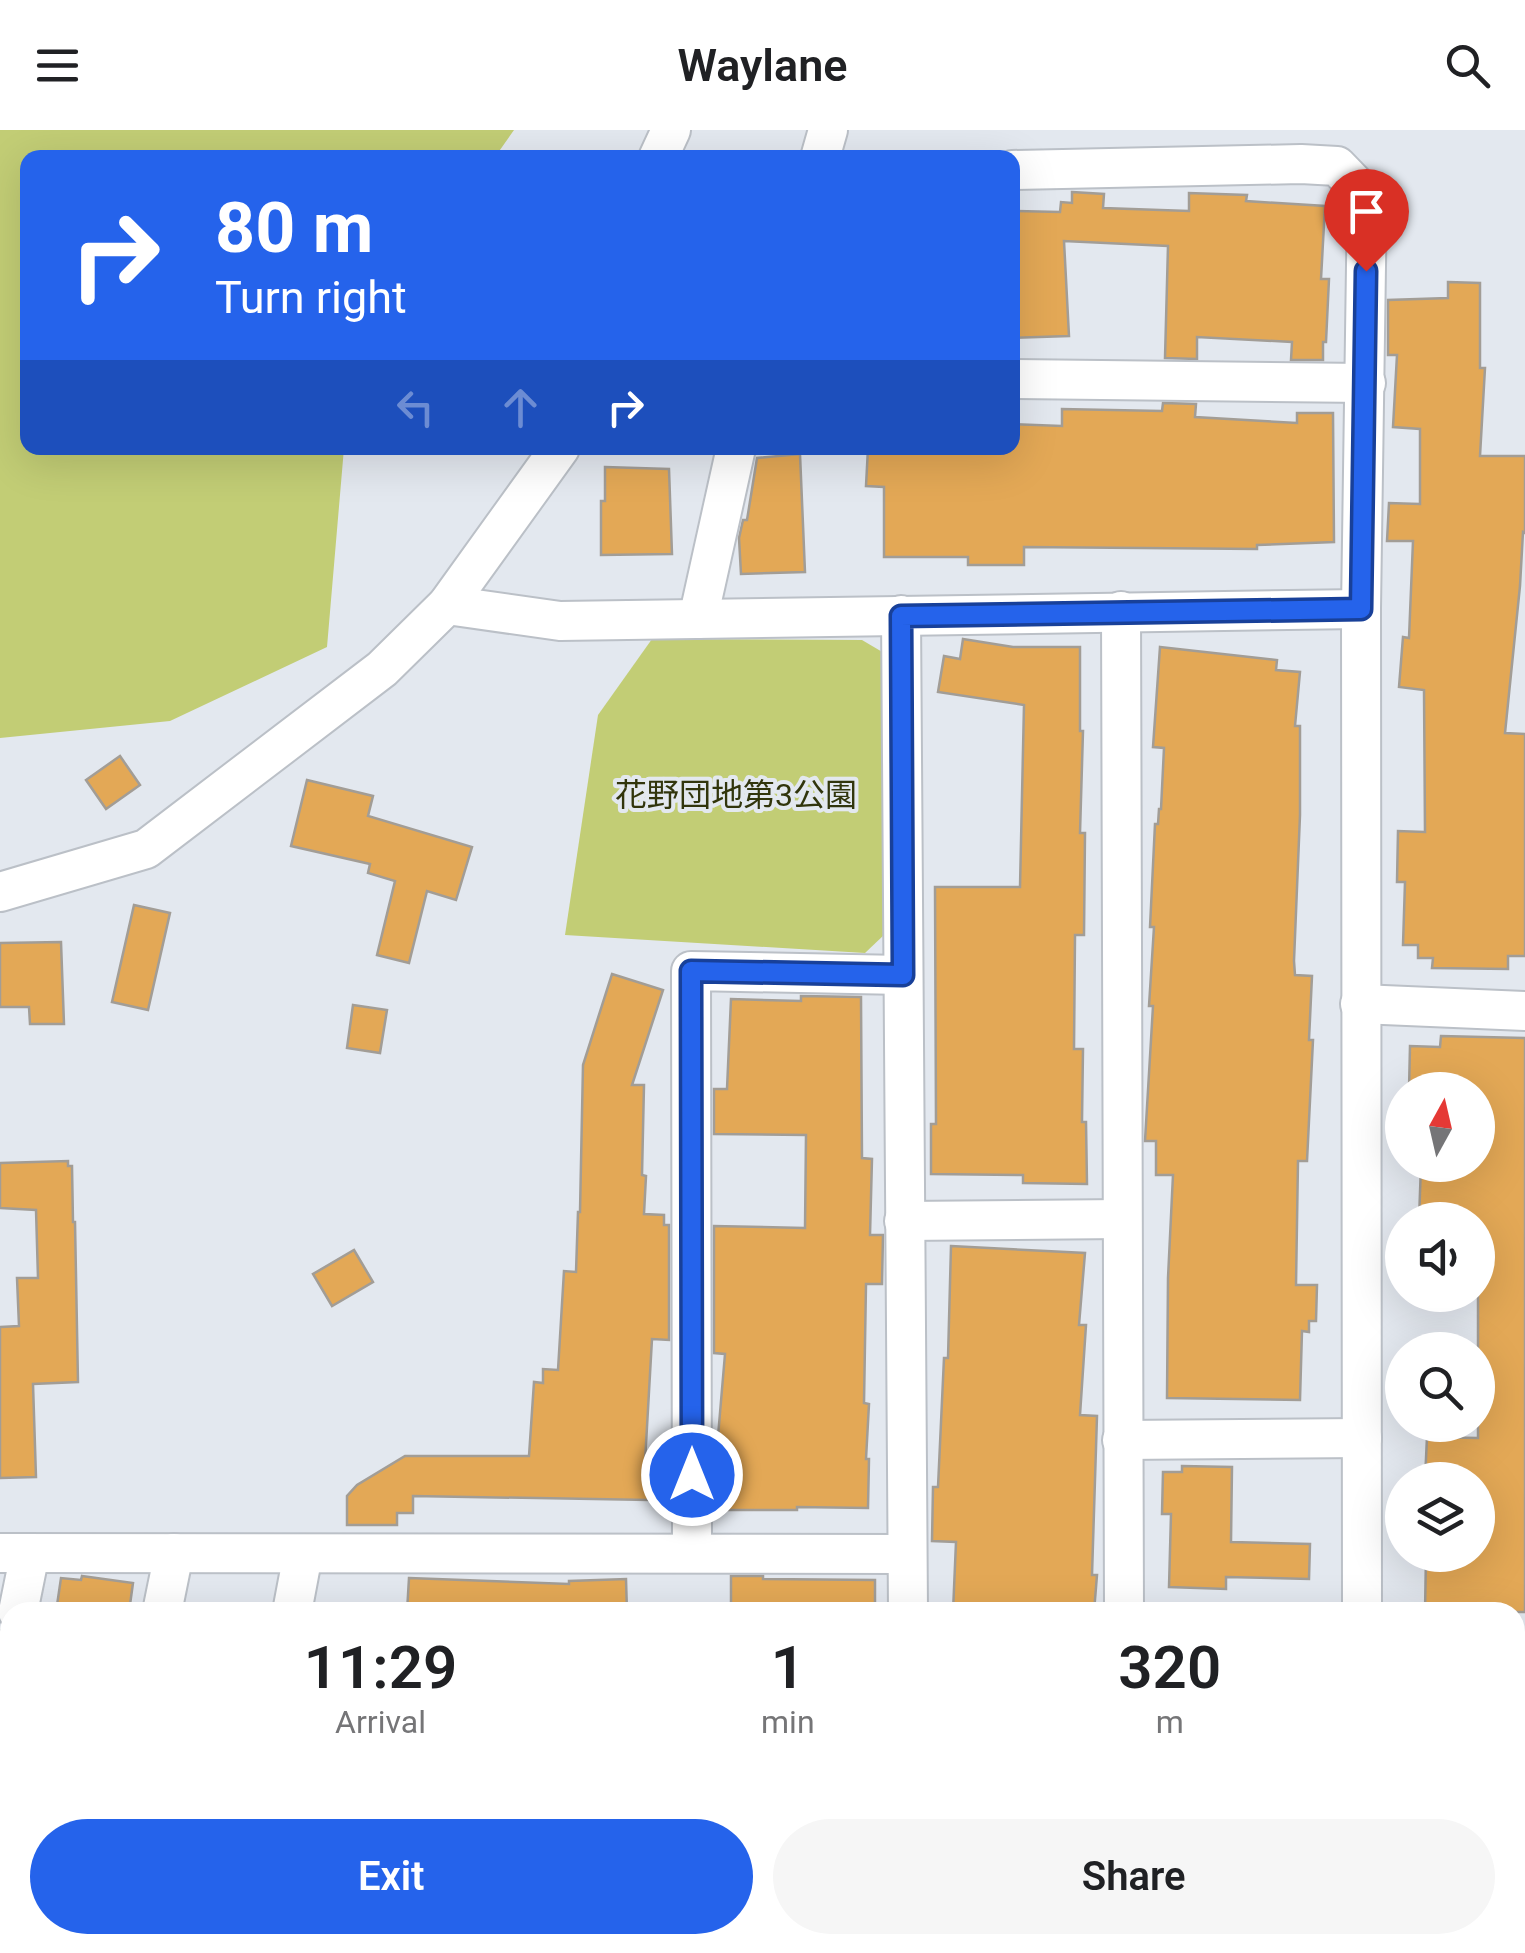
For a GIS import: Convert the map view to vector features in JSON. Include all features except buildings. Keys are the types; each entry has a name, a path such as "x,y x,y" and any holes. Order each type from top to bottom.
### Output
{"street":[{"path":"1020,170 1337,166 1367,197 1361,609 1362,1602"},
{"path":"1020,379 1366,383"},
{"path":"0,892 146,849 382,669 447,605 555,455"},
{"path":"698,619 734,455"},
{"path":"447,605 560,622 1361,609"},
{"path":"1121,611 1124,1602"},
{"path":"901,616 908,1602"},
{"path":"692,1552 691,971 903,975"},
{"path":"1360,1004 1525,1011"},
{"path":"904,1221 1122,1219"},
{"path":"1122,1440 1362,1438"},
{"path":"17,1602 15,1553 907,1554"},
{"path":"164,1602 174,1553"},
{"path":"294,1602 303,1554"}],"green space":[{"path":"0,130 514,130 500,150 20,150 20,455 343,455 327,647 170,721 0,738"},
{"name":"花野団地第3公園","path":"652,639 862,640 884,653 885,934 865,953 565,935 598,715"}],"route":[{"path":"692,1475 691,971 903,975 901,616 1361,609 1366,271"}]}
